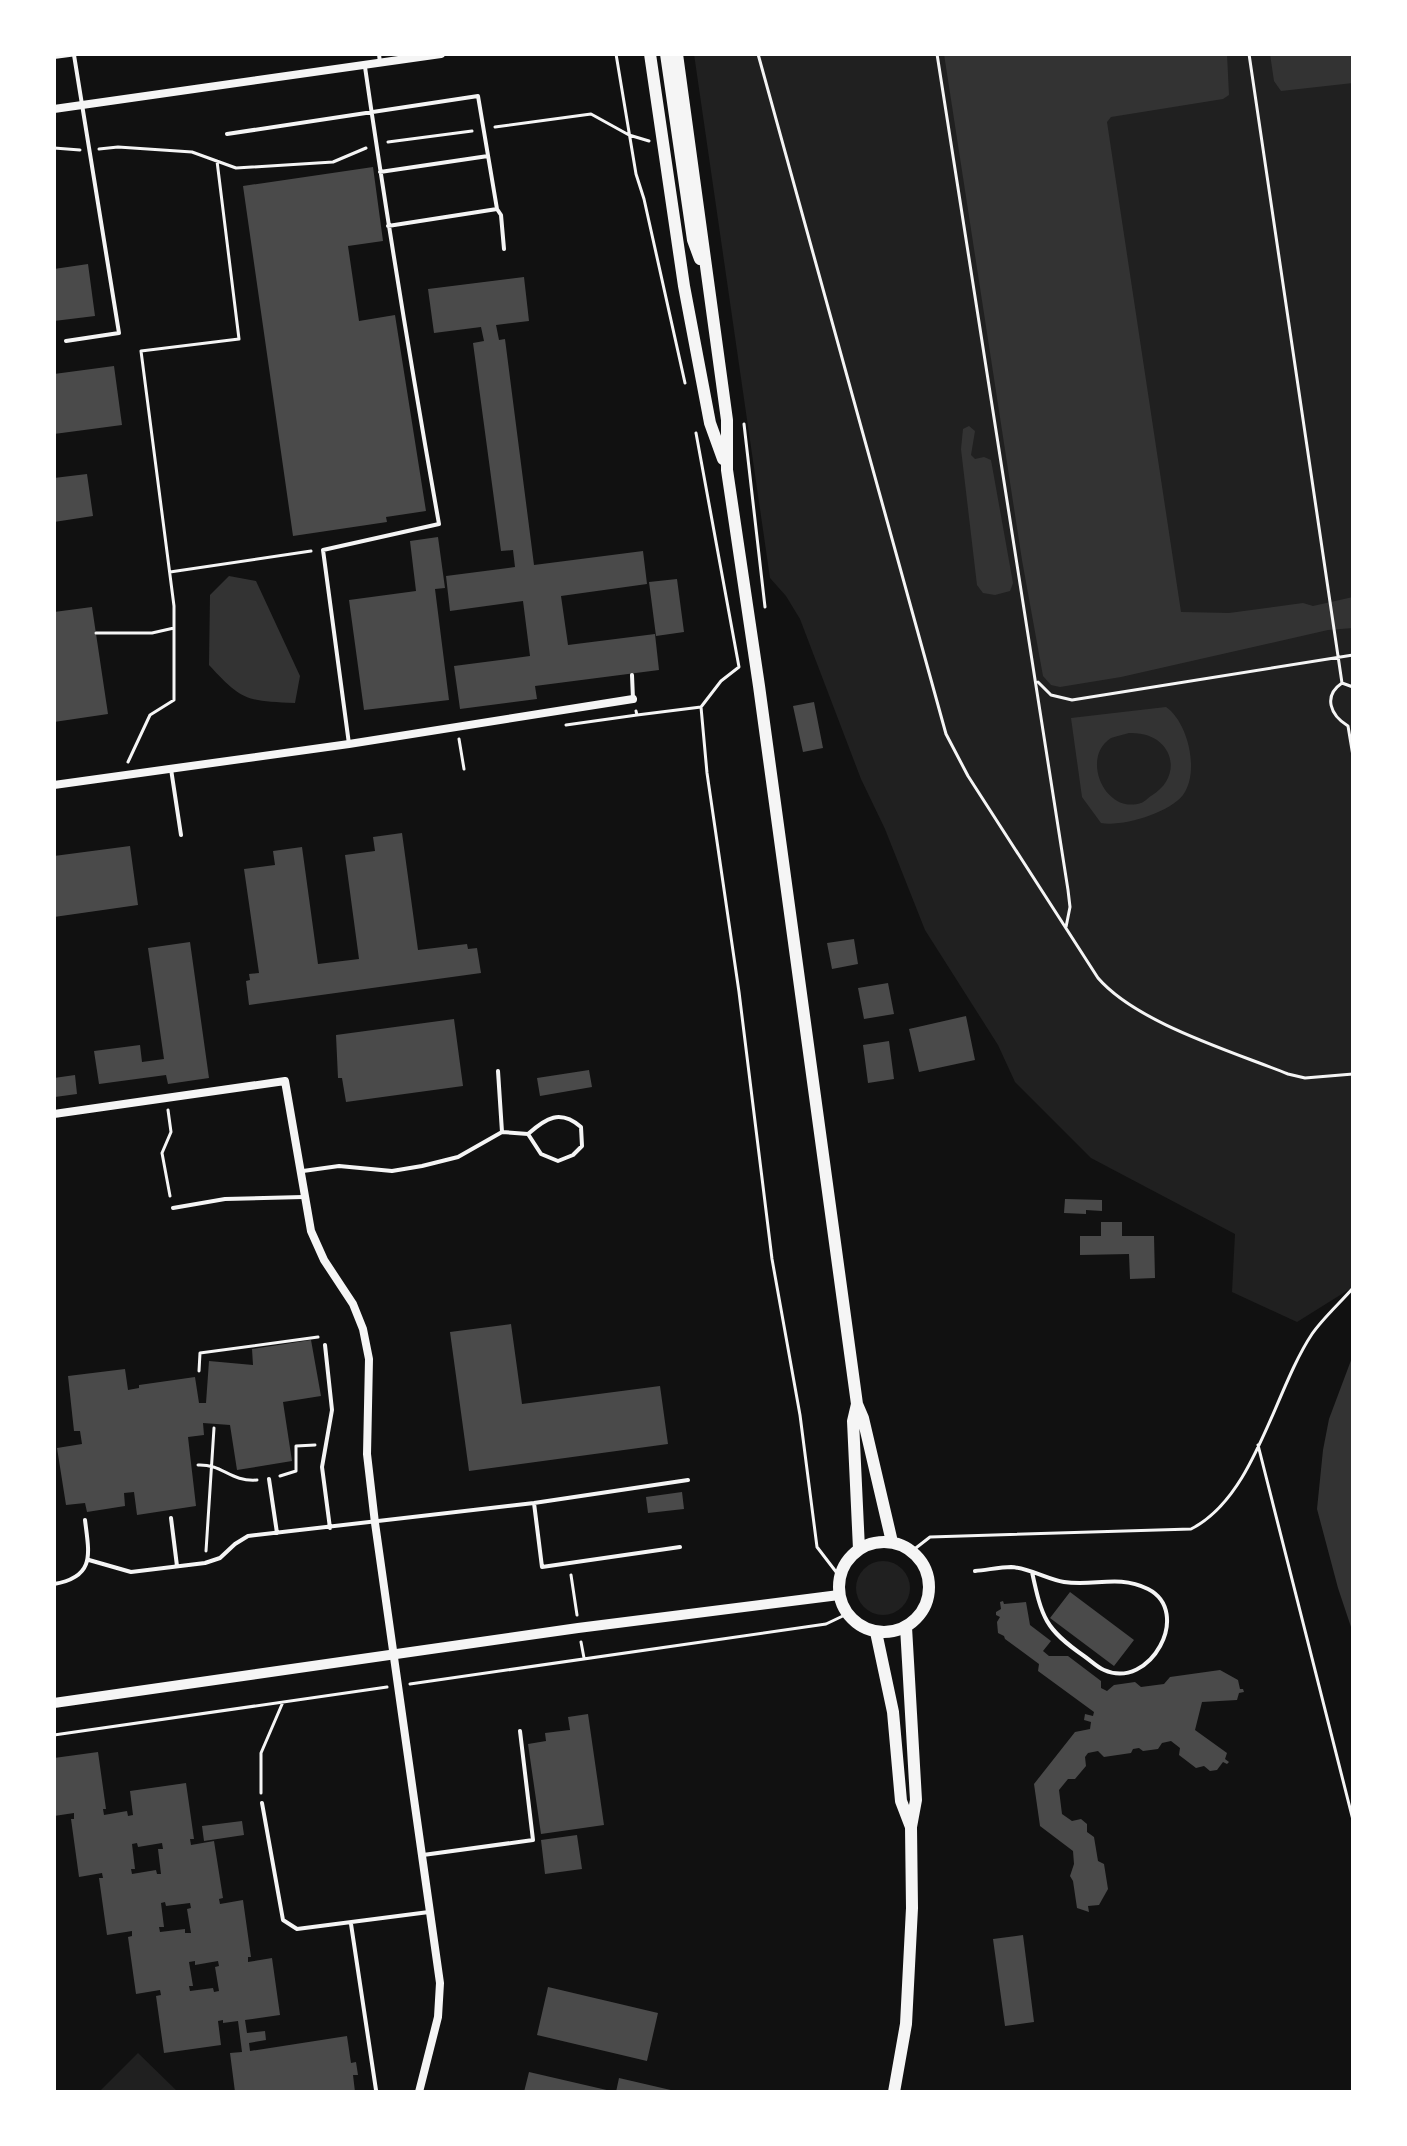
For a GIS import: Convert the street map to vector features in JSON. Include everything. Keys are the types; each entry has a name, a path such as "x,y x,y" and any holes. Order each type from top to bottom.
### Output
{"main road":[{"path":"650,54 684,286 710,423 727,470"},
{"path":"666,54 693,240 707,277"},
{"path":"677,54 727,420 727,470 761,694 857,1404 892,1542"},
{"path":"857,1404 853,1421 859,1549"},
{"path":"892,1542 912,1551 924,1564 929,1594 925,1607 906,1627 891,1632 876,1632 860,1625 847,1614 839,1595 840,1577 847,1561 859,1549 870,1544 892,1542"},
{"path":"894,2092 906,2024 912,1908 911,1827 916,1800 906,1627"},
{"path":"876,1632 893,1712 901,1801 911,1827"}],"street":[{"path":"54,109 365,65 380,58 441,54"},
{"path":"54,785 349,744 633,699"},
{"path":"54,1114 285,1081 311,1231 324,1260 353,1304 363,1329 369,1359 367,1454 440,1983 438,2017 419,2092"},
{"path":"54,1703 578,1628 839,1595"}],"lane":[{"path":"54,57 75,54 119,333 66,341"},
{"path":"349,744 323,550 439,524 388,226 365,65"},
{"path":"227,134 478,96 497,209 501,215 504,249"},
{"path":"380,172 488,156"},
{"path":"388,226 497,209"},
{"path":"632,675 633,699"},
{"path":"171,769 181,835"},
{"path":"498,1071 502,1132"},
{"path":"301,1172 339,1166 392,1171 422,1166 458,1157 502,1132 528,1134 545,1118 573,1120 581,1127 582,1146 573,1155 558,1161 541,1154 528,1134"},
{"path":"173,1208 225,1199 306,1196"},
{"path":"325,1345 332,1410 322,1467 330,1528"},
{"path":"269,1479 277,1533"},
{"path":"89,1560 131,1572 205,1563 220,1558 248,1536 534,1503 688,1480"},
{"path":"534,1503 542,1567 680,1547"},
{"path":"171,1518 177,1566"},
{"path":"54,1584 68,1582 81,1572 89,1560 85,1520"},
{"path":"975,1571 1013,1567 1032,1572 1066,1582 1124,1580 1151,1590 1161,1600 1166,1618 1165,1637 1152,1661 1126,1674 1105,1671 1057,1637 1044,1619 1032,1572"},
{"path":"423,1855 533,1840 520,1731"},
{"path":"262,1803 283,1920 297,1929 431,1911"},
{"path":"351,1924 376,2090"}],"path":[{"path":"616,54 636,174 685,383"},
{"path":"758,54 916,615 946,734 968,776 1108,990 1156,1019 1288,1074 1305,1078 1353,1074"},
{"path":"937,54 1068,890 1070,907 1066,927"},
{"path":"1249,54 1342,683"},
{"path":"54,148 90,150 118,147 192,152 236,168 333,162 376,144 591,114 662,149"},
{"path":"122,776 150,715 174,700 170,572 141,351 239,339 217,161"},
{"path":"694,427 739,667 721,681 701,707 707,773 739,992 772,1259 800,1415 817,1547 840,1577"},
{"path":"170,572 323,550"},
{"path":"96,633 152,633 174,628"},
{"path":"1035,680 1051,695 1072,700 1353,655"},
{"path":"1342,683 1353,687"},
{"path":"1342,683 1333,689 1330,696 1331,709 1338,720 1351,724 1353,756"},
{"path":"633,699 637,715"},
{"path":"566,725 701,707"},
{"path":"457,727 464,769"},
{"path":"166,1098 171,1132 162,1153 173,1208"},
{"path":"912,1551 930,1537 1191,1529 1207,1521 1231,1496 1313,1333 1353,1288"},
{"path":"199,1371 200,1353 317,1337 325,1345"},
{"path":"205,1563 214,1428"},
{"path":"198,1465 211,1464 241,1481 269,1479 296,1471 296,1446 326,1444"},
{"path":"1258,1445 1353,1820"},
{"path":"569,1563 584,1659"},
{"path":"54,1735 826,1624 847,1614"},
{"path":"262,1803 259,1776 261,1753 283,1702"}],"shaded area":[{"path":"694,54 1353,54 1353,1287 1297,1322 1232,1292 1235,1234 1091,1158 1015,1082 998,1045 925,930 885,829 861,779 800,619 770,578"},
{"path":"944,54 1227,54 1229,95 1223,99 1111,117 1107,122 1181,612 1229,613 1303,603 1313,606 1353,597 1353,628 1328,630 1121,677 1060,687 1051,685 1043,676 1022,560"},
{"path":"1270,54 1353,54 1353,83 1281,91 1274,81"},
{"path":"969,426 975,431 971,455 975,459 984,457 991,460 1013,583 1010,591 995,595 983,593 977,585 961,449 963,429"},
{"path":"229,576 256,581 300,676 295,703 246,697 209,665 210,595"},
{"path":"1166,707 1180,724 1189,748 1191,774 1183,795 1167,808 1145,817 1121,823 1101,823 1082,797 1071,718","holes":["1129,733 1144,734 1164,747 1171,766 1168,777 1162,787 1141,803 1117,801 1108,793 1097,770 1102,747 1111,738"]},
{"path":"1353,1355 1353,1633 1317,1509 1329,1419"},
{"path":"883,1561 902,1569 910,1588 902,1607 883,1615 864,1607 856,1588 864,1569"},
{"path":"138,2053 178,2092 99,2092"}],"building":[{"path":"373,167 383,241 348,246 359,321 395,315 426,511 386,517 387,522 293,536 243,186"},
{"path":"88,264 95,316 54,321 54,269"},
{"path":"524,277 529,321 496,325 499,340 505,339 534,565 643,551 647,584 561,596 568,645 655,634 659,670 535,686 537,699 460,709 454,666 530,656 523,601 450,611 446,576 515,567 513,550 501,551 473,343 484,341 481,327 434,333 428,289"},
{"path":"114,366 122,425 54,434 54,374"},
{"path":"87,474 93,516 54,522 54,478"},
{"path":"438,537 445,588 435,589 449,700 364,710 349,600 416,591 410,541"},
{"path":"677,579 684,632 656,636 649,582"},
{"path":"92,607 108,714 54,722 54,612"},
{"path":"814,702 823,748 803,752 793,706"},
{"path":"402,833 418,950 467,944 468,949 477,948 481,973 249,1005 246,981 250,980 249,974 259,973 244,869 275,865 273,851 302,847 318,964 359,959 345,855 375,851 373,837"},
{"path":"130,846 138,905 54,917 54,856"},
{"path":"854,939 858,964 832,969 827,943"},
{"path":"190,942 209,1078 168,1084 166,1075 99,1084 94,1051 140,1045 142,1062 164,1059 148,948"},
{"path":"888,983 894,1014 864,1019 858,988"},
{"path":"966,1016 975,1060 919,1072 909,1029"},
{"path":"454,1019 463,1086 346,1102 342,1078 338,1078 336,1035"},
{"path":"889,1041 894,1079 868,1083 863,1045"},
{"path":"589,1070 592,1087 540,1096 537,1078"},
{"path":"75,1075 77,1094 55,1097 54,1078"},
{"path":"1065,1199 1102,1200 1102,1211 1064,1213"},
{"path":"1101,1222 1122,1222 1122,1236 1154,1236 1155,1278 1130,1279 1129,1254 1080,1255 1080,1236 1101,1236"},
{"path":"511,1324 522,1404 660,1386 668,1444 469,1471 450,1332"},
{"path":"311,1340 321,1396 283,1402 292,1461 237,1470 230,1425 203,1423 204,1435 188,1437 196,1506 137,1515 134,1492 124,1493 125,1506 87,1512 85,1503 66,1505 57,1448 82,1444 80,1431 74,1431 68,1376 125,1369 128,1390 139,1388 139,1385 195,1377 199,1403 206,1403 209,1361 253,1365 252,1349"},
{"path":"682,1492 684,1509 648,1513 646,1497"},
{"path":"1070,1592 1134,1640 1114,1666 1050,1618"},
{"path":"1000,1602 1004,1604 1026,1602 1030,1625 1051,1641 1043,1651 1049,1656 1068,1656 1101,1681 1101,1688 1107,1691 1114,1685 1135,1682 1141,1687 1164,1684 1170,1677 1220,1670 1238,1680 1244,1692 1239,1693 1237,1700 1202,1702 1195,1730 1227,1753 1225,1759 1229,1762 1223,1762 1217,1770 1210,1771 1204,1766 1196,1768 1179,1755 1180,1748 1171,1741 1162,1743 1158,1749 1143,1751 1139,1748 1131,1753 1104,1757 1098,1751 1088,1753 1086,1766 1075,1779 1068,1779 1059,1790 1062,1814 1072,1821 1081,1819 1087,1824 1087,1832 1094,1837 1098,1861 1104,1864 1108,1889 1099,1905 1088,1906 1089,1912 1077,1908 1070,1876 1074,1864 1073,1851 1040,1826 1034,1784 1075,1732 1090,1729 1091,1722 1084,1720 1085,1714 1093,1716 1094,1712 1038,1671 1039,1664 998,1633 1000,1617 996,1612 1001,1609"},
{"path":"588,1714 604,1825 541,1834 528,1744 546,1741 545,1733 570,1730 568,1717"},
{"path":"98,1752 106,1809 103,1809 104,1815 127,1811 128,1816 133,1815 130,1791 186,1783 194,1839 190,1839 191,1845 214,1841 223,1898 219,1899 220,1904 243,1900 251,1957 248,1957 248,1962 272,1958 280,2015 245,2020 247,2033 265,2031 266,2040 249,2043 250,2051 347,2036 351,2063 356,2062 358,2075 353,2075 355,2092 235,2092 230,2053 242,2052 238,2021 218,2021 221,2045 164,2053 156,1996 161,1995 160,1990 136,1994 128,1937 132,1936 132,1931 107,1935 99,1878 103,1878 102,1873 79,1877 71,1819 74,1819 74,1813 54,1816 54,1758","holes":["137,1843 138,1847 162,1843 163,1849 158,1849 161,1874 157,1874 156,1870 132,1874 131,1869 135,1869 132,1844","165,1902 166,1906 190,1903 191,1908 187,1909 191,1933 185,1933 185,1929 160,1932 159,1927 164,1927 161,1903","195,1961 195,1965 218,1961 219,1966 215,1967 219,1991 214,1992 213,1988 190,1991 189,1986 193,1986 189,1962"]},
{"path":"242,1821 244,1835 204,1841 202,1826"},
{"path":"577,1835 582,1869 545,1874 541,1840"},
{"path":"1023,1935 1034,2022 1005,2026 993,1939"},
{"path":"548,1987 658,2013 647,2061 537,2035"},
{"path":"529,2072 611,2091 611,2092 524,2092"},
{"path":"619,2078 675,2091 675,2092 616,2092"}]}
